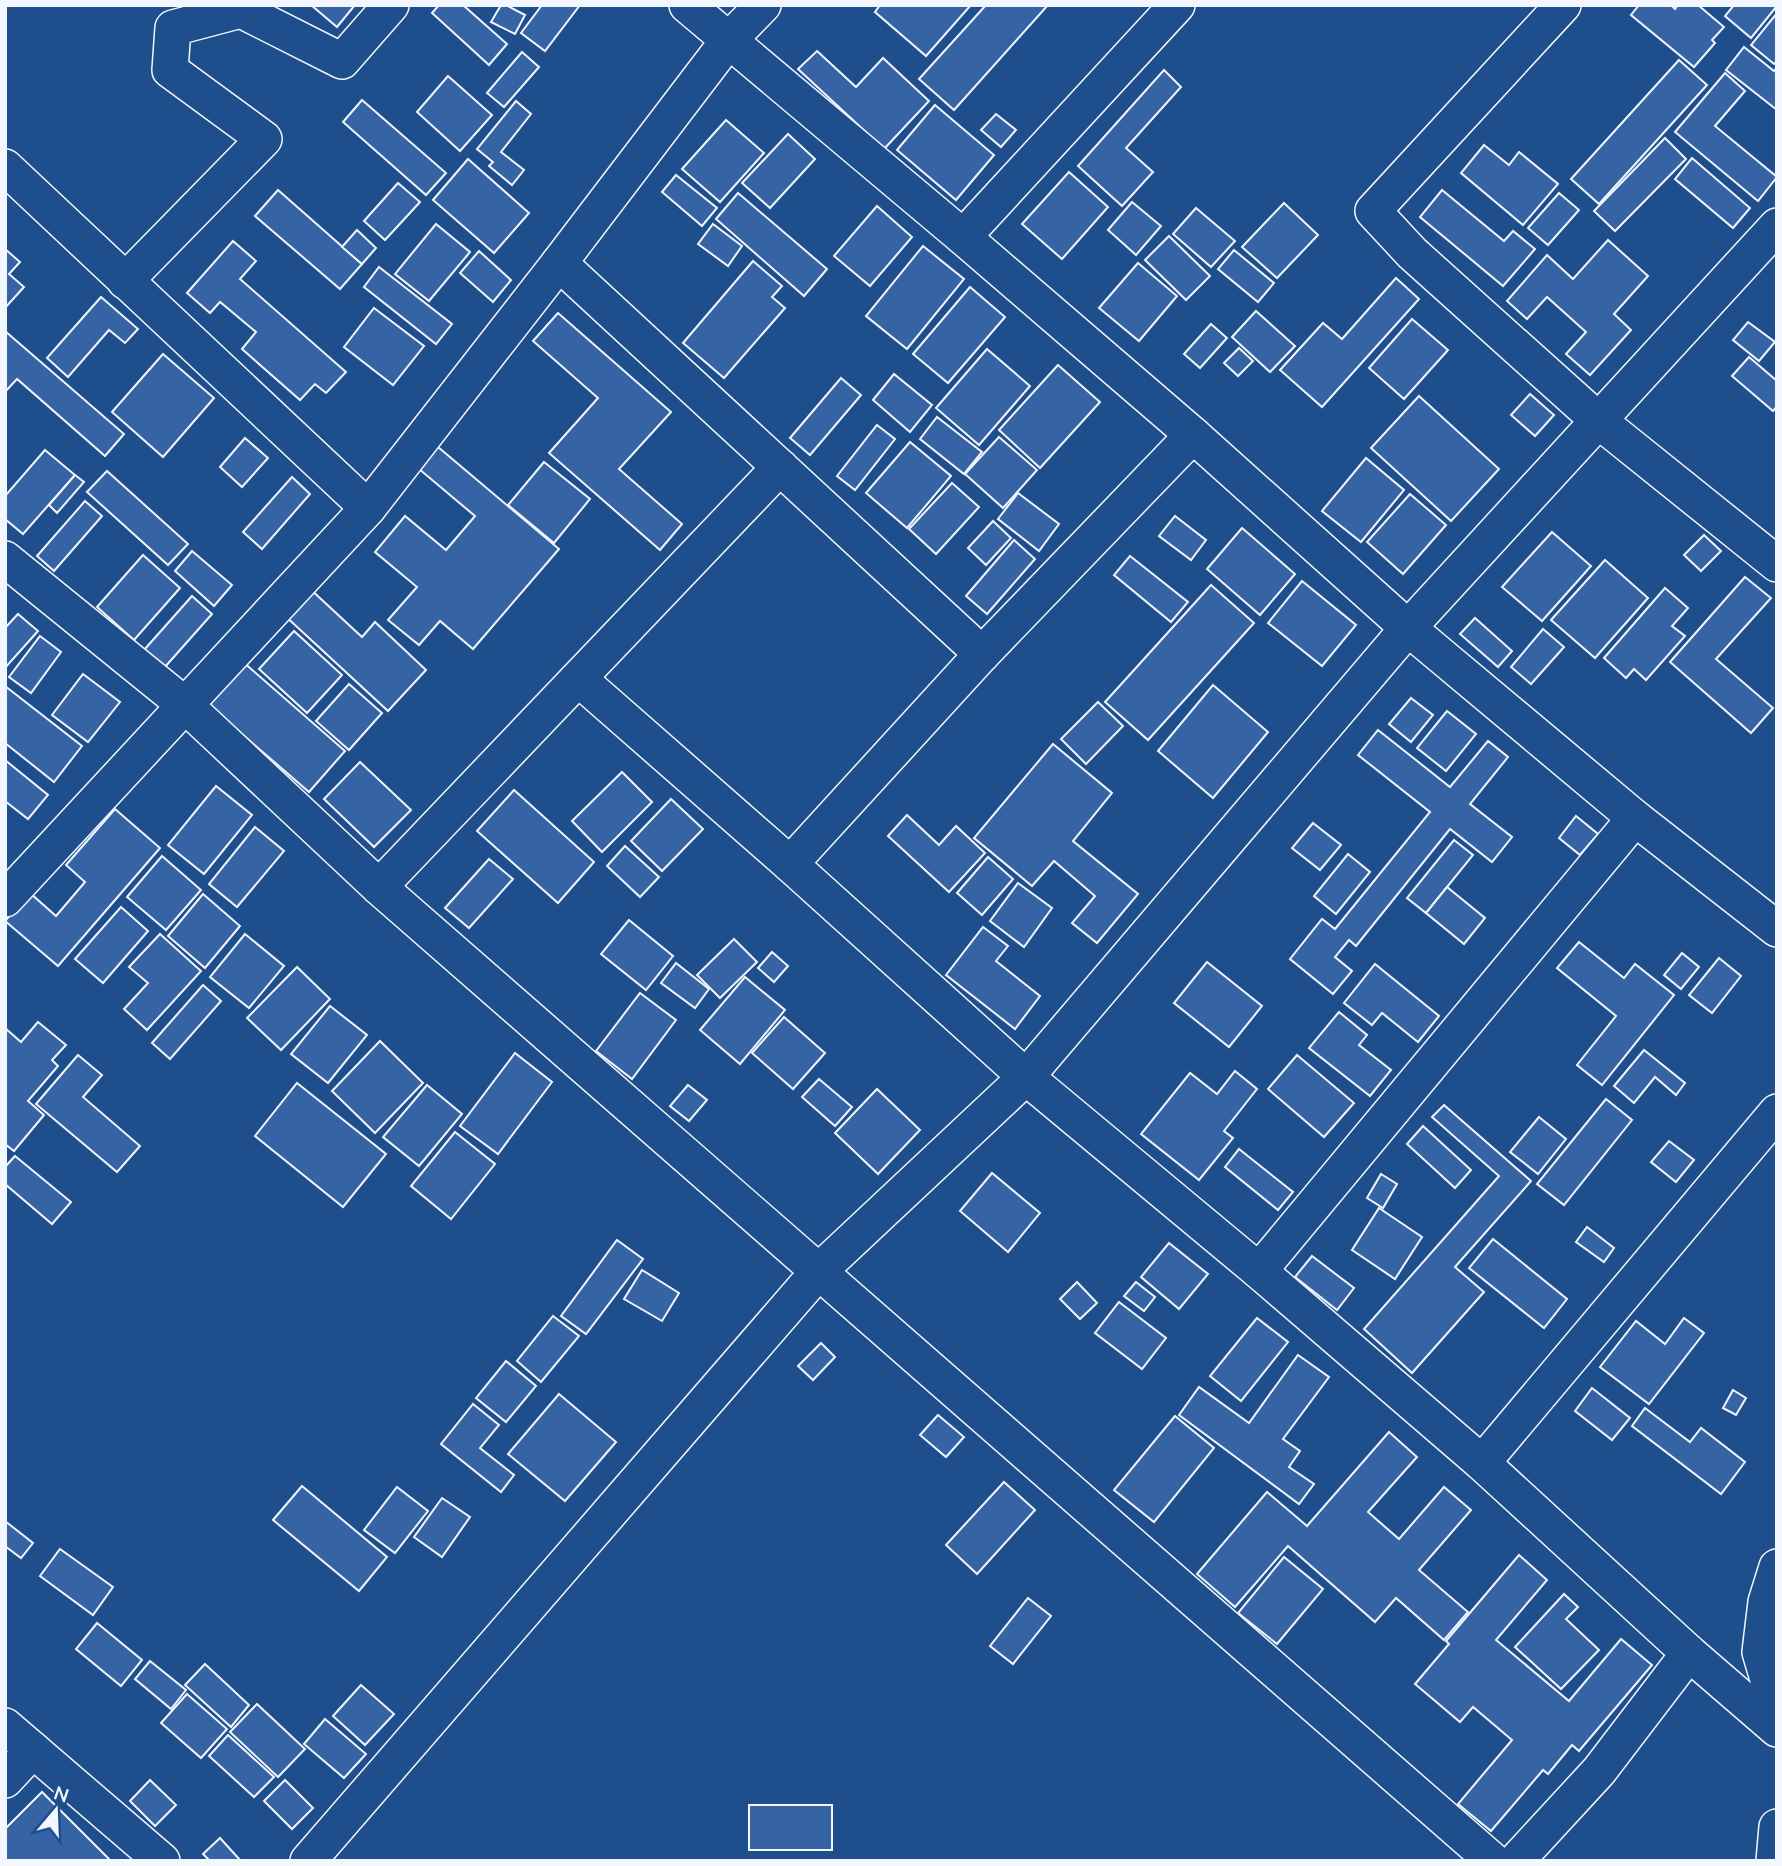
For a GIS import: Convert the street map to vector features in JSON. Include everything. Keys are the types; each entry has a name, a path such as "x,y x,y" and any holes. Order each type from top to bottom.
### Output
{"street":[{"path":"125,281 264,139 170,70 173,28 242,10 342,61 391,5"},
{"path":"687,5 1193,435 1408,628 1635,818 1777,929"},
{"path":"5,899 368,508 559,263 727,41 763,5"},
{"path":"963,237 1177,5"},
{"path":"1563,5 1373,211 1412,253 1599,421 1777,564"},
{"path":"5,167 368,508"},
{"path":"308,1861 818,1272 1026,1077 1408,628 1777,226"},
{"path":"559,263 982,654"},
{"path":"790,864 982,654 1193,435"},
{"path":"379,887 780,467"},
{"path":"5,559 185,705 379,887 1493,1861"},
{"path":"579,679 790,864 1026,1077 1259,1271 1482,1463 1689,1653 1777,1729"},
{"path":"1259,1271 1635,818"},
{"path":"1482,1463 1777,1112"},
{"path":"1777,1567 1760,1652 1777,1710"},
{"path":"1516,1861 1599,1771 1689,1653"},
{"path":"5,1726 162,1861"},
{"path":"5,1780 33,1750"},
{"path":"1774,1861 1777,1827"}],"building":[{"path":"311,5 355,5 337,27"},
{"path":"439,5 463,5 507,44 489,65 432,13"},
{"path":"501,5 525,15 515,34 491,22"},
{"path":"542,5 580,5 545,51 521,33"},
{"path":"880,5 971,5 926,56 875,12"},
{"path":"986,5 1048,5 954,110 919,79"},
{"path":"1639,5 1671,5 1675,9 1678,5 1698,5 1724,27 1712,40 1715,43 1694,67 1631,15"},
{"path":"1734,5 1777,6 1751,38 1725,16"},
{"path":"1777,13 1777,61 1774,64 1751,45"},
{"path":"1744,47 1774,71 1777,67 1777,110 1726,70"},
{"path":"817,51 856,87 883,58 929,101 884,149 798,69"},
{"path":"522,52 539,67 504,107 487,93"},
{"path":"1679,60 1707,85 1599,204 1571,179"},
{"path":"1164,70 1181,87 1126,148 1153,172 1122,206 1078,166"},
{"path":"1725,73 1745,91 1715,126 1777,177 1758,201 1675,132"},
{"path":"448,76 492,115 460,151 417,112"},
{"path":"362,100 446,173 426,195 343,122"},
{"path":"516,101 531,114 501,152 524,170 512,185 489,166 493,162 477,149"},
{"path":"935,105 994,155 956,200 897,150"},
{"path":"996,114 1016,130 1001,147 981,130"},
{"path":"726,120 764,153 720,202 682,169"},
{"path":"788,134 815,159 770,208 742,183"},
{"path":"1665,138 1686,159 1615,231 1594,211"},
{"path":"1484,145 1509,165 1519,152 1558,184 1523,225 1461,173"},
{"path":"1692,158 1750,208 1733,228 1675,179"},
{"path":"468,159 529,213 494,253 433,200"},
{"path":"1069,172 1108,207 1062,259 1022,224"},
{"path":"676,175 717,208 702,226 662,192"},
{"path":"398,183 420,202 385,240 364,221"},
{"path":"278,190 362,264 340,289 255,216"},
{"path":"1442,190 1504,241 1513,231 1535,249 1503,286 1420,217"},
{"path":"738,193 827,269 804,296 716,219"},
{"path":"1559,193 1579,210 1548,245 1528,228"},
{"path":"1132,202 1161,226 1136,255 1108,230"},
{"path":"1284,203 1318,235 1277,278 1242,247"},
{"path":"877,206 912,237 870,286 834,256"},
{"path":"1196,208 1235,241 1211,267 1173,234"},
{"path":"436,224 470,252 429,301 395,274"},
{"path":"713,224 742,246 728,266 698,244"},
{"path":"357,230 376,248 362,264 342,247"},
{"path":"1169,236 1210,276 1186,300 1145,260"},
{"path":"1608,240 1648,276 1614,314 1631,330 1590,375 1566,354 1586,332 1547,297 1527,319 1507,301 1547,255 1573,279"},
{"path":"233,241 256,261 240,279 346,372 326,393 315,384 300,400 242,349 256,332 220,302 210,313 187,293"},
{"path":"923,246 964,279 907,349 866,316"},
{"path":"5,249 20,262 9,274 24,287 5,308"},
{"path":"1234,250 1274,283 1258,302 1218,269"},
{"path":"479,251 511,280 493,302 460,273"},
{"path":"753,261 782,286 772,297 785,308 724,378 683,343"},
{"path":"1138,263 1177,296 1139,341 1099,308"},
{"path":"379,267 452,324 436,344 364,287"},
{"path":"1396,278 1419,299 1322,407 1280,370 1323,323 1342,339"},
{"path":"970,287 1005,317 948,383 913,354"},
{"path":"101,297 138,329 125,343 109,330 68,377 47,358"},
{"path":"374,308 424,346 393,385 344,347"},
{"path":"1256,311 1295,346 1270,372 1232,337"},
{"path":"558,313 671,412 619,469 682,524 660,550 549,453 598,398 533,341"},
{"path":"1412,319 1448,350 1404,399 1369,368"},
{"path":"1748,322 1775,342 1759,361 1733,340"},
{"path":"1211,324 1227,338 1200,368 1184,354"},
{"path":"5,331 124,434 105,456 17,379 5,392"},
{"path":"1239,348 1253,361 1238,376 1224,363"},
{"path":"987,349 1030,386 979,445 936,408"},
{"path":"163,354 214,398 163,457 112,412"},
{"path":"1749,357 1777,381 1777,406 1773,411 1732,376"},
{"path":"1058,365 1100,402 1040,468 999,430"},
{"path":"894,374 932,405 910,432 873,400"},
{"path":"841,378 861,395 810,455 790,438"},
{"path":"1530,394 1554,415 1535,436 1511,415"},
{"path":"1419,396 1499,469 1451,521 1371,448"},
{"path":"937,417 982,452 964,474 920,439"},
{"path":"877,425 895,439 855,490 837,476"},
{"path":"999,437 1037,470 1003,508 965,474"},
{"path":"245,438 268,458 242,487 220,467"},
{"path":"910,442 951,476 907,528 866,493"},
{"path":"438,447 559,549 473,649 440,621 419,645 388,620 417,587 375,552 405,516 446,550 475,516 419,469"},
{"path":"45,450 75,475 23,534 5,519 5,496"},
{"path":"1366,458 1404,490 1361,542 1322,511"},
{"path":"544,462 590,499 554,543 508,505"},
{"path":"107,471 188,544 168,565 87,492"},
{"path":"75,475 84,482 57,513 49,505"},
{"path":"292,477 310,494 262,549 243,532"},
{"path":"952,483 979,507 936,554 909,529"},
{"path":"1018,493 1059,524 1039,551 998,519"},
{"path":"1410,494 1446,525 1403,574 1367,542"},
{"path":"85,501 102,516 54,571 37,556"},
{"path":"1175,516 1206,540 1191,560 1159,536"},
{"path":"993,521 1011,538 986,565 968,548"},
{"path":"1242,528 1295,574 1260,615 1207,569"},
{"path":"1552,532 1591,566 1542,621 1502,587"},
{"path":"1704,535 1721,551 1701,571 1684,555"},
{"path":"1014,540 1035,559 987,614 966,596"},
{"path":"192,551 232,585 214,606 175,571"},
{"path":"143,555 180,588 134,640 97,607"},
{"path":"1130,556 1188,602 1171,622 1114,575"},
{"path":"1605,560 1648,598 1595,658 1551,620"},
{"path":"1745,577 1771,598 1716,659 1773,708 1751,733 1670,662"},
{"path":"1302,581 1356,625 1322,666 1268,623"},
{"path":"1211,585 1254,623 1148,740 1105,702"},
{"path":"308,587 362,637 375,622 426,670 388,711 283,614"},
{"path":"1665,588 1688,608 1672,626 1685,636 1646,680 1634,669 1626,678 1604,658"},
{"path":"192,596 212,614 164,668 144,650"},
{"path":"18,614 38,631 5,668 5,628"},
{"path":"1475,618 1512,651 1498,667 1460,634"},
{"path":"1543,629 1564,647 1531,684 1511,667"},
{"path":"294,631 342,675 307,713 259,669"},
{"path":"40,636 61,652 31,693 9,677"},
{"path":"242,661 345,751 309,792 206,703"},
{"path":"83,674 120,702 88,742 52,715"},
{"path":"349,684 382,713 349,750 316,721"},
{"path":"1213,685 1268,732 1213,798 1158,751"},
{"path":"5,686 82,746 54,782 5,743"},
{"path":"1411,698 1433,715 1411,742 1389,724"},
{"path":"1098,702 1123,726 1086,764 1061,739"},
{"path":"1447,711 1476,734 1446,771 1417,748"},
{"path":"1378,730 1450,787 1488,741 1508,757 1470,804 1512,837 1492,862 1450,829 1356,946 1349,940 1335,957 1352,971 1333,994 1290,959 1322,919 1335,929 1430,812 1358,755"},
{"path":"1053,744 1112,793 1073,841 1138,894 1097,943 1072,923 1095,896 1054,861 1032,886 974,838"},
{"path":"5,760 48,795 28,819 5,801"},
{"path":"360,762 411,810 374,847 324,799"},
{"path":"622,772 652,802 602,852 572,821"},
{"path":"216,786 252,815 204,874 168,845"},
{"path":"514,790 594,862 558,903 477,831"},
{"path":"671,799 703,829 662,871 631,841"},
{"path":"115,809 160,848 58,966 5,921 30,893 56,916 85,882 66,865"},
{"path":"907,815 939,845 956,826 985,853 949,892 888,836"},
{"path":"1576,816 1598,834 1580,855 1559,838"},
{"path":"1313,823 1341,845 1320,870 1292,848"},
{"path":"255,827 284,851 237,907 209,884"},
{"path":"1454,840 1473,855 1426,913 1407,898"},
{"path":"625,846 659,877 640,897 607,866"},
{"path":"1348,854 1370,872 1336,914 1314,896"},
{"path":"162,856 201,890 166,930 127,897"},
{"path":"988,857 1013,879 982,915 957,893"},
{"path":"489,859 513,879 469,928 445,908"},
{"path":"1018,883 1052,908 1024,947 990,921"},
{"path":"1447,887 1485,918 1464,944 1426,913"},
{"path":"203,894 240,926 205,968 168,936"},
{"path":"121,907 148,931 103,983 75,959"},
{"path":"629,920 673,956 646,990 601,954"},
{"path":"983,927 1008,946 996,961 1040,996 1015,1029 946,975"},
{"path":"160,934 201,971 147,1030 124,1009 148,983 129,967"},
{"path":"245,934 284,966 249,1008 210,977"},
{"path":"734,939 757,962 720,998 697,975"},
{"path":"1579,942 1624,978 1635,964 1674,995 1602,1085 1577,1065 1616,1016 1557,968"},
{"path":"772,952 788,966 774,982 758,968"},
{"path":"1682,953 1699,967 1681,989 1664,975"},
{"path":"1719,958 1741,976 1712,1013 1689,995"},
{"path":"1207,962 1262,1006 1229,1047 1174,1003"},
{"path":"676,963 709,989 695,1008 661,983"},
{"path":"1375,964 1439,1016 1418,1042 1382,1013 1372,1025 1344,1003"},
{"path":"297,967 330,999 281,1050 247,1018"},
{"path":"745,977 785,1010 740,1064 700,1030"},
{"path":"203,985 221,1001 170,1059 152,1043"},
{"path":"640,993 676,1020 632,1079 596,1051"},
{"path":"330,1006 367,1035 328,1083 291,1054"},
{"path":"1339,1012 1367,1035 1359,1045 1391,1070 1370,1096 1309,1048"},
{"path":"784,1017 825,1053 793,1089 752,1053"},
{"path":"38,1022 66,1045 52,1060 58,1066 28,1101 44,1115 14,1151 5,1144 5,1028 21,1042"},
{"path":"380,1041 423,1083 375,1133 332,1091"},
{"path":"1644,1050 1685,1083 1676,1095 1655,1077 1634,1103 1614,1086"},
{"path":"515,1053 552,1082 498,1154 460,1126"},
{"path":"78,1055 102,1075 83,1097 140,1146 117,1172 36,1104"},
{"path":"1297,1055 1354,1103 1324,1137 1268,1089"},
{"path":"1235,1071 1257,1089 1224,1131 1233,1138 1199,1180 1141,1134 1190,1073 1217,1094"},
{"path":"819,1079 852,1107 835,1126 802,1097"},
{"path":"297,1083 386,1154 343,1207 255,1136"},
{"path":"427,1085 462,1114 419,1166 383,1137"},
{"path":"688,1085 707,1100 689,1121 670,1106"},
{"path":"877,1089 920,1130 878,1174 835,1133"},
{"path":"1606,1099 1632,1120 1564,1205 1537,1184"},
{"path":"1444,1105 1531,1181 1455,1267 1484,1292 1412,1373 1364,1329 1499,1176 1432,1117"},
{"path":"1539,1117 1566,1139 1538,1174 1510,1152"},
{"path":"1423,1126 1471,1170 1455,1188 1407,1144"},
{"path":"455,1132 495,1164 451,1219 411,1186"},
{"path":"1669,1141 1694,1160 1676,1182 1651,1162"},
{"path":"1239,1149 1293,1192 1278,1210 1225,1167"},
{"path":"15,1156 71,1202 52,1224 5,1184 5,1167"},
{"path":"992,1173 1040,1213 1008,1252 960,1211"},
{"path":"1381,1174 1397,1184 1383,1208 1367,1198"},
{"path":"1379,1208 1422,1237 1395,1279 1352,1250"},
{"path":"1587,1227 1614,1248 1604,1262 1576,1242"},
{"path":"1493,1239 1567,1299 1544,1328 1469,1268"},
{"path":"617,1240 643,1259 586,1334 561,1316"},
{"path":"1169,1243 1208,1274 1179,1309 1141,1277"},
{"path":"1312,1256 1354,1288 1337,1310 1295,1277"},
{"path":"642,1270 679,1293 662,1321 624,1299"},
{"path":"1077,1282 1097,1303 1080,1319 1060,1299"},
{"path":"1136,1282 1155,1297 1144,1311 1124,1296"},
{"path":"1119,1302 1166,1338 1142,1369 1095,1333"},
{"path":"553,1316 579,1336 541,1382 517,1361"},
{"path":"1257,1318 1288,1342 1241,1401 1210,1376"},
{"path":"1684,1318 1704,1333 1649,1404 1600,1367 1636,1321 1665,1344"},
{"path":"821,1343 835,1357 813,1380 798,1366"},
{"path":"1298,1355 1329,1377 1283,1439 1300,1451 1289,1467 1314,1484 1299,1504 1179,1415 1199,1387 1249,1423"},
{"path":"506,1361 536,1386 506,1422 476,1398"},
{"path":"1592,1388 1630,1418 1612,1440 1575,1411"},
{"path":"1733,1390 1746,1398 1736,1415 1723,1408"},
{"path":"559,1394 616,1442 565,1501 508,1454"},
{"path":"473,1404 499,1425 480,1448 514,1475 501,1492 441,1444"},
{"path":"1645,1408 1690,1442 1701,1428 1745,1462 1721,1494 1632,1426"},
{"path":"938,1415 964,1437 946,1457 920,1435"},
{"path":"1175,1416 1214,1448 1154,1522 1114,1490"},
{"path":"1389,1432 1417,1457 1368,1512 1399,1539 1444,1487 1471,1510 1419,1570 1468,1612 1444,1640 1396,1598 1375,1622 1288,1546 1235,1607 1197,1574 1267,1492 1307,1526"},
{"path":"1004,1482 1035,1510 977,1574 946,1545"},
{"path":"302,1486 387,1557 359,1591 273,1520"},
{"path":"397,1487 428,1511 395,1553 364,1530"},
{"path":"442,1498 470,1517 442,1557 414,1537"},
{"path":"5,1521 33,1543 21,1558 5,1546"},
{"path":"60,1549 113,1587 93,1615 40,1576"},
{"path":"1519,1555 1547,1580 1496,1640 1569,1701 1621,1639 1652,1665 1579,1751 1572,1745 1548,1774 1543,1770 1491,1831 1458,1804 1512,1740 1473,1707 1460,1722 1415,1684 1449,1644 1446,1641"},
{"path":"1284,1557 1323,1589 1277,1644 1238,1613"},
{"path":"1564,1594 1578,1607 1566,1619 1599,1650 1561,1689 1515,1647"},
{"path":"1028,1598 1051,1616 1013,1664 990,1646"},
{"path":"97,1623 142,1660 121,1686 76,1649"},
{"path":"150,1661 186,1690 171,1709 135,1679"},
{"path":"205,1664 249,1705 231,1727 185,1685"},
{"path":"361,1685 394,1714 365,1745 333,1716"},
{"path":"187,1694 227,1729 201,1758 161,1723"},
{"path":"257,1704 305,1749 278,1777 230,1732"},
{"path":"325,1719 366,1754 344,1778 304,1744"},
{"path":"228,1735 274,1777 254,1797 209,1756"},
{"path":"150,1780 176,1805 155,1826 130,1801"},
{"path":"285,1780 313,1808 292,1829 264,1801"},
{"path":"42,1792 111,1861 5,1861 5,1829"},
{"path":"749,1805 832,1805 832,1850 749,1850"},
{"path":"220,1838 241,1861 210,1861 203,1854"}]}
